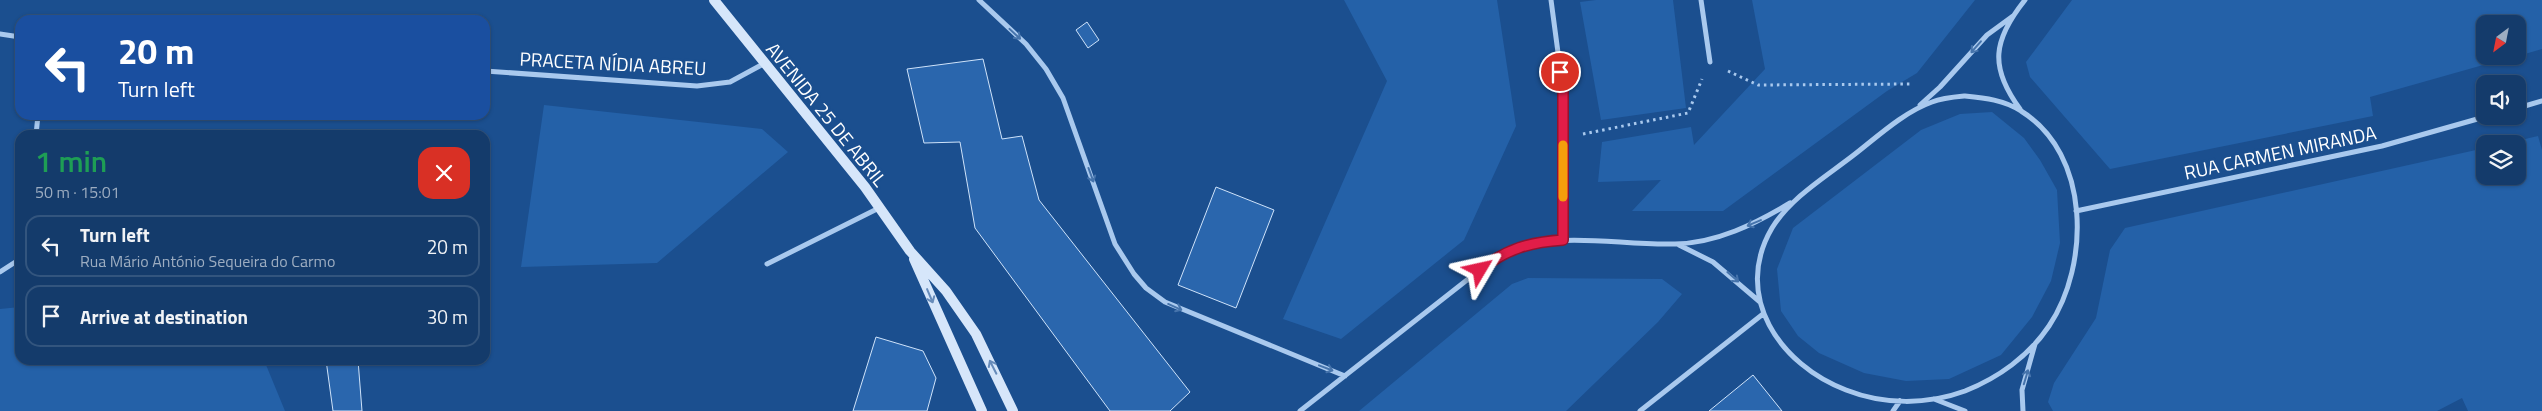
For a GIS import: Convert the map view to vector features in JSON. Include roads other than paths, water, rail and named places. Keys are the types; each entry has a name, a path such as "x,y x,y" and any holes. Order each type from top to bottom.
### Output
{"main road":[{"name":"AVENIDA 25 DE ABRIL","path":"714,0 880,208 910,252 946,291 976,334 1013,411"},
{"name":"AVENIDA 25 DE ABRIL","path":"910,252 982,411"}],"street":[{"path":"979,0 1026,44 1046,70 1063,98 1115,244 1125,262 1146,288 1165,302 1193,315 1345,376"},
{"path":"1550,0 1563,90 1563,240"},
{"path":"1701,0 1710,62"},
{"path":"1797,199 1773,228 1763,246 1757,286 1763,314 1775,336 1790,354 1818,376 1860,395 1900,401 1933,399 1953,396 1986,382 2019,360 2036,343 2060,307 2069,284 2077,242 2076,211 2071,183 2058,152 2048,136 2022,111 2002,78 1998,60 1999,44 2012,16 2025,0"},
{"path":"1300,411 1495,258 1522,246 1537,242 1563,240 1676,244 1708,240 1761,220 1797,199 1912,112 1943,84 1987,34 2012,16"},
{"path":"0,34 15,36"},
{"name":"PRACETA NÍDIA ABREU","path":"490,71 697,86 730,82 764,63"},
{"path":"1912,112 1931,102 1965,96 1991,98 2022,111"},
{"path":"2526,106 2542,101"},
{"name":"RUA CARMEN MIRANDA","path":"2076,211 2382,146 2476,119"},
{"path":"767,264 880,208"},
{"path":"1676,244 1713,262 1760,302"},
{"path":"0,272 15,262"},
{"path":"1640,411 1763,314"},
{"path":"2023,411 2022,390 2036,343"},
{"path":"1933,399 1965,411"},
{"path":"1893,411 1900,401"}]}
